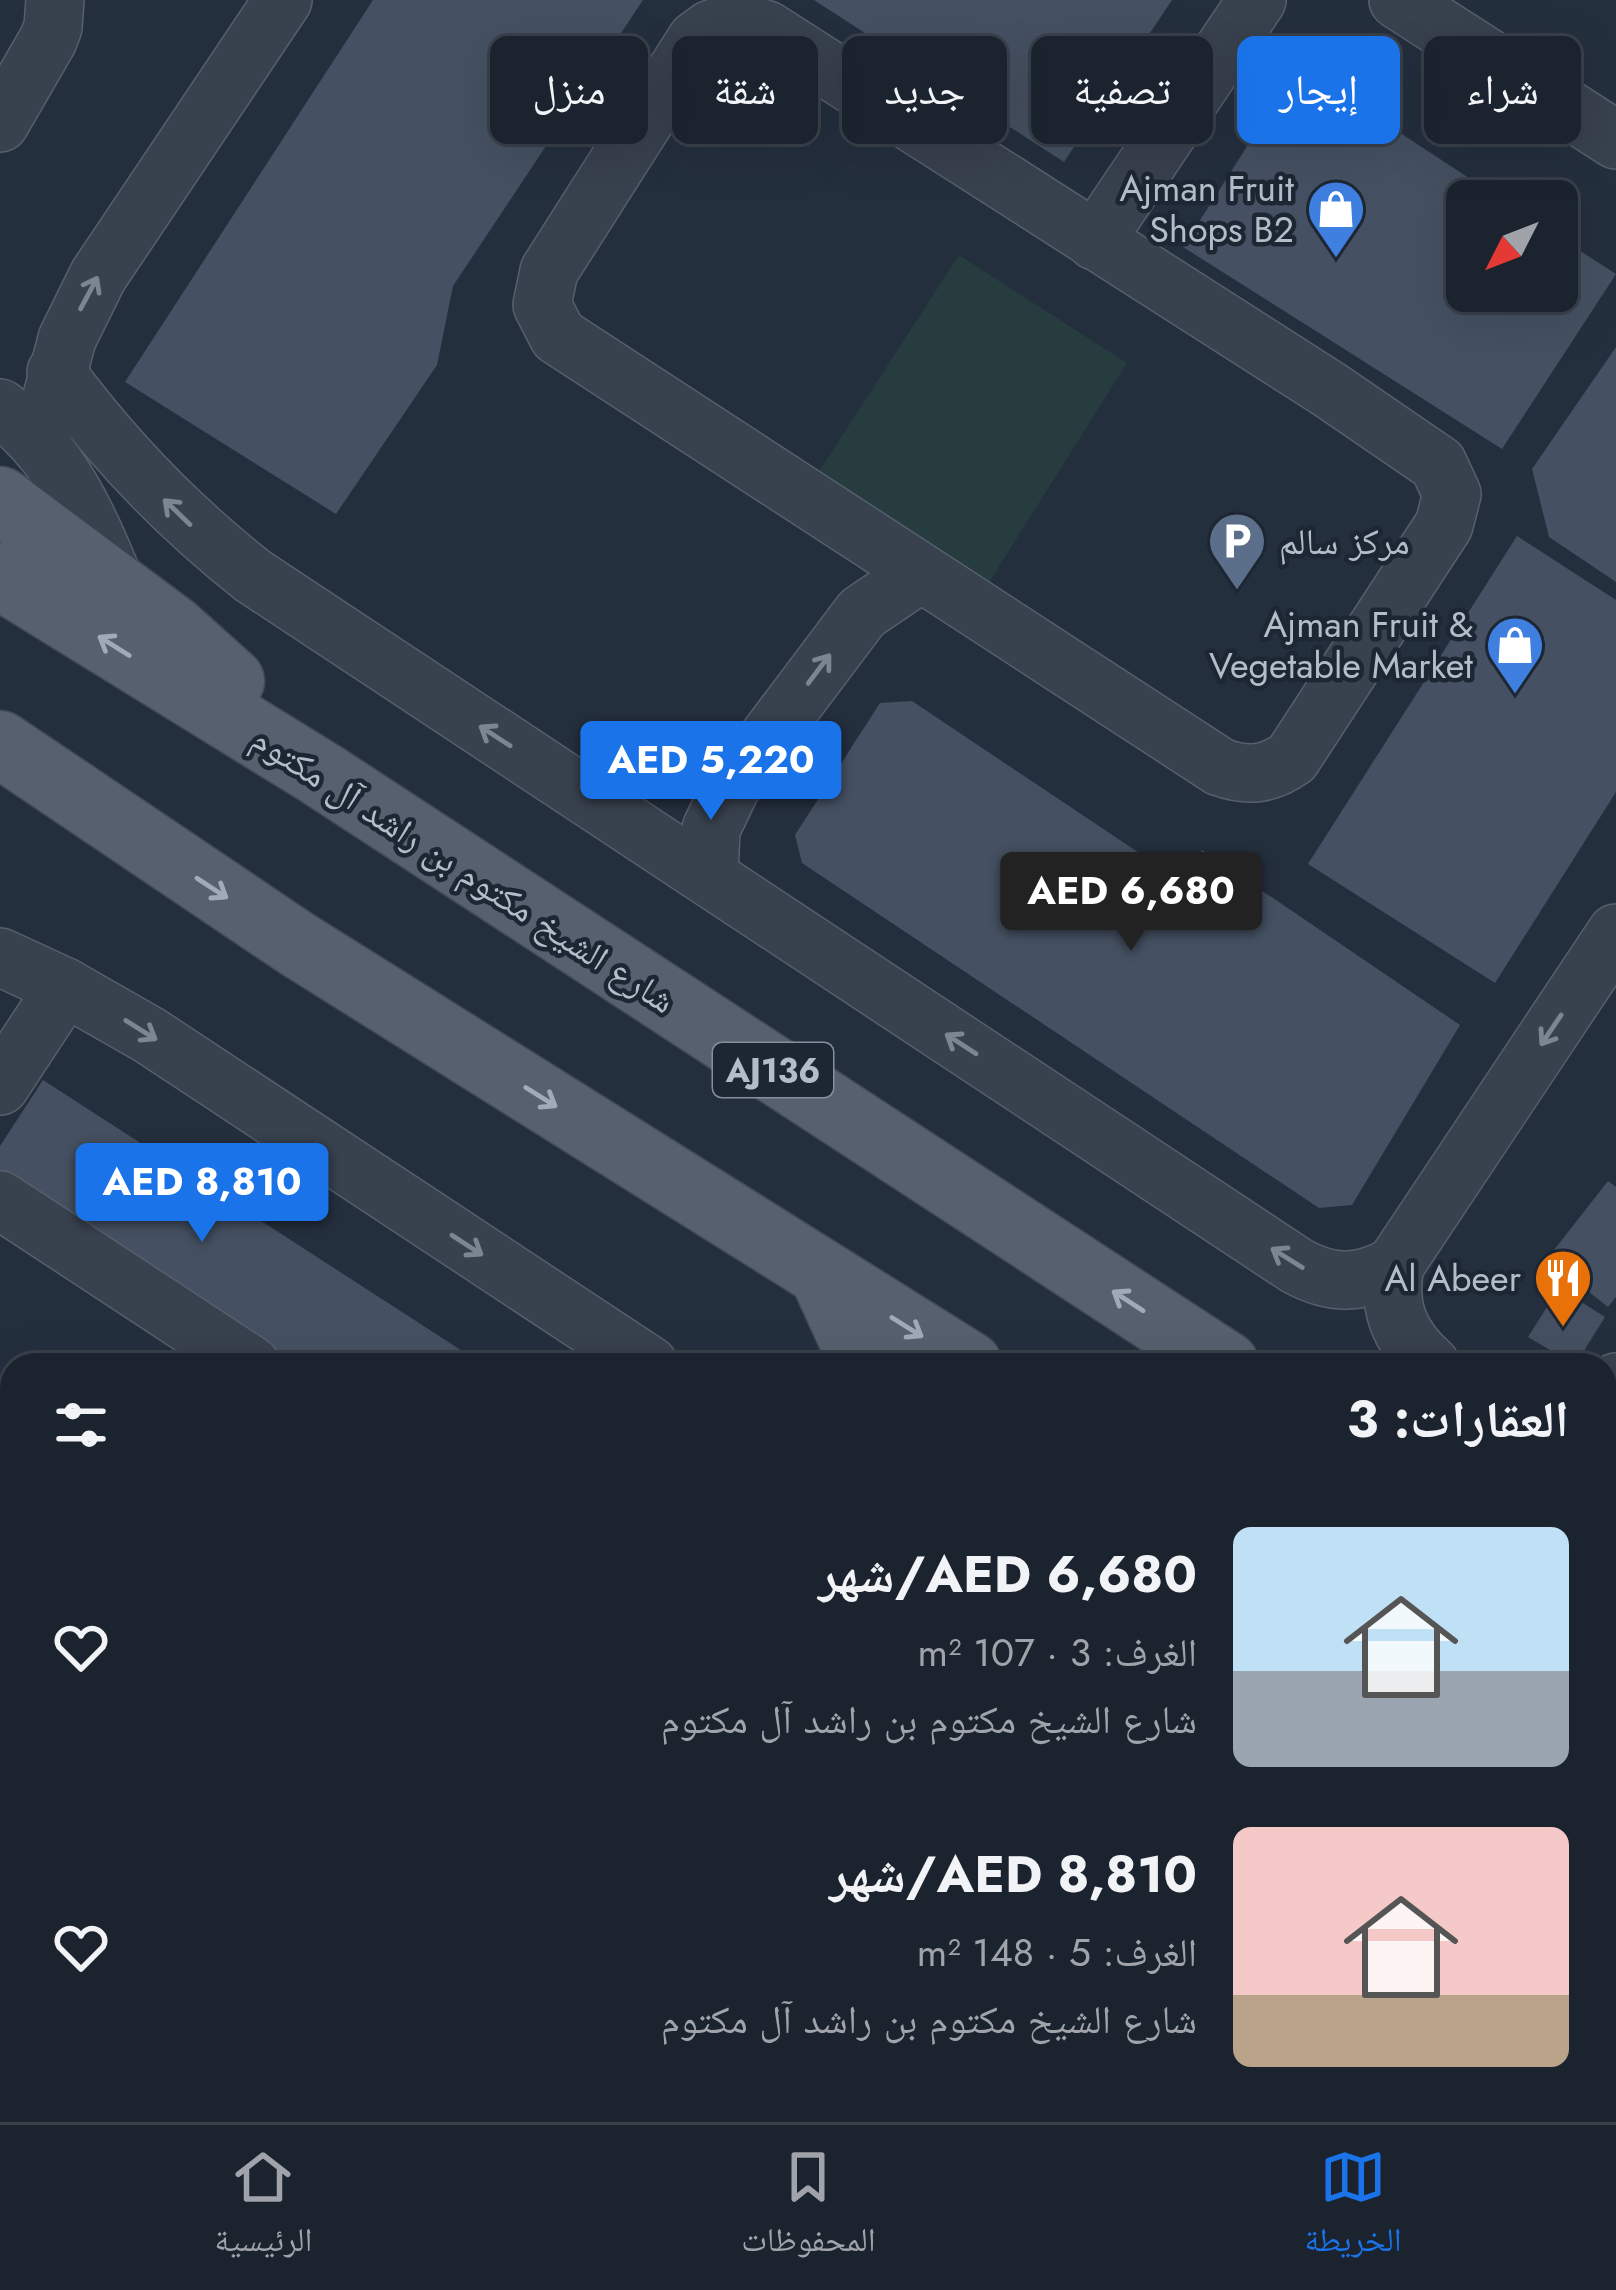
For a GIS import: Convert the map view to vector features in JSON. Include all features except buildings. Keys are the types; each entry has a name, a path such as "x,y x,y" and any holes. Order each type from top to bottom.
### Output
{"main road":[{"path":"0,500 225,675 321,774"},
{"name":"شارع الشيخ مكتوم بن راشد آل مكتوم","path":"0,576 321,774 1208,1353"},
{"path":"0,744 114,824 950,1353"},
{"path":"0,782 114,824"},
{"path":"823,1275 859,1353"}],"street":[{"path":"0,123 48,40 55,0"},
{"path":"117,588 79,500 20,426 56,372 98,277 283,0"},
{"path":"1095,241 1257,0"},
{"path":"1398,0 1616,140"},
{"path":"730,23 767,31 1330,390 1438,464 1452,494 1444,525 1304,744 1276,769 1258,774 1238,774 1220,767 920,573 558,336 547,322 542,305 549,271 696,40 711,29 730,23"},
{"path":"56,372 146,483 253,577 1297,1266 1316,1276 1357,1281 1395,1265"},
{"path":"709,878 711,829 730,787 862,613 920,573"},
{"path":"1420,1353 1401,1333 1391,1288 1395,1265 1616,932"},
{"path":"0,958 65,987 149,1035 631,1353"},
{"path":"0,1086 65,987"},
{"path":"0,1199 233,1353"}],"green space":[{"path":"959,255 1127,363 988,584 818,473"}],"place":[{"name":"Ajman Fruit Shops B2","path":"1336,260"},
{"name":"مركز سالم","path":"1237,592"},
{"name":"Ajman Fruit & Vegetable Market","path":"1515,696"},
{"name":"Al Abeer","path":"1563,1329"}]}
